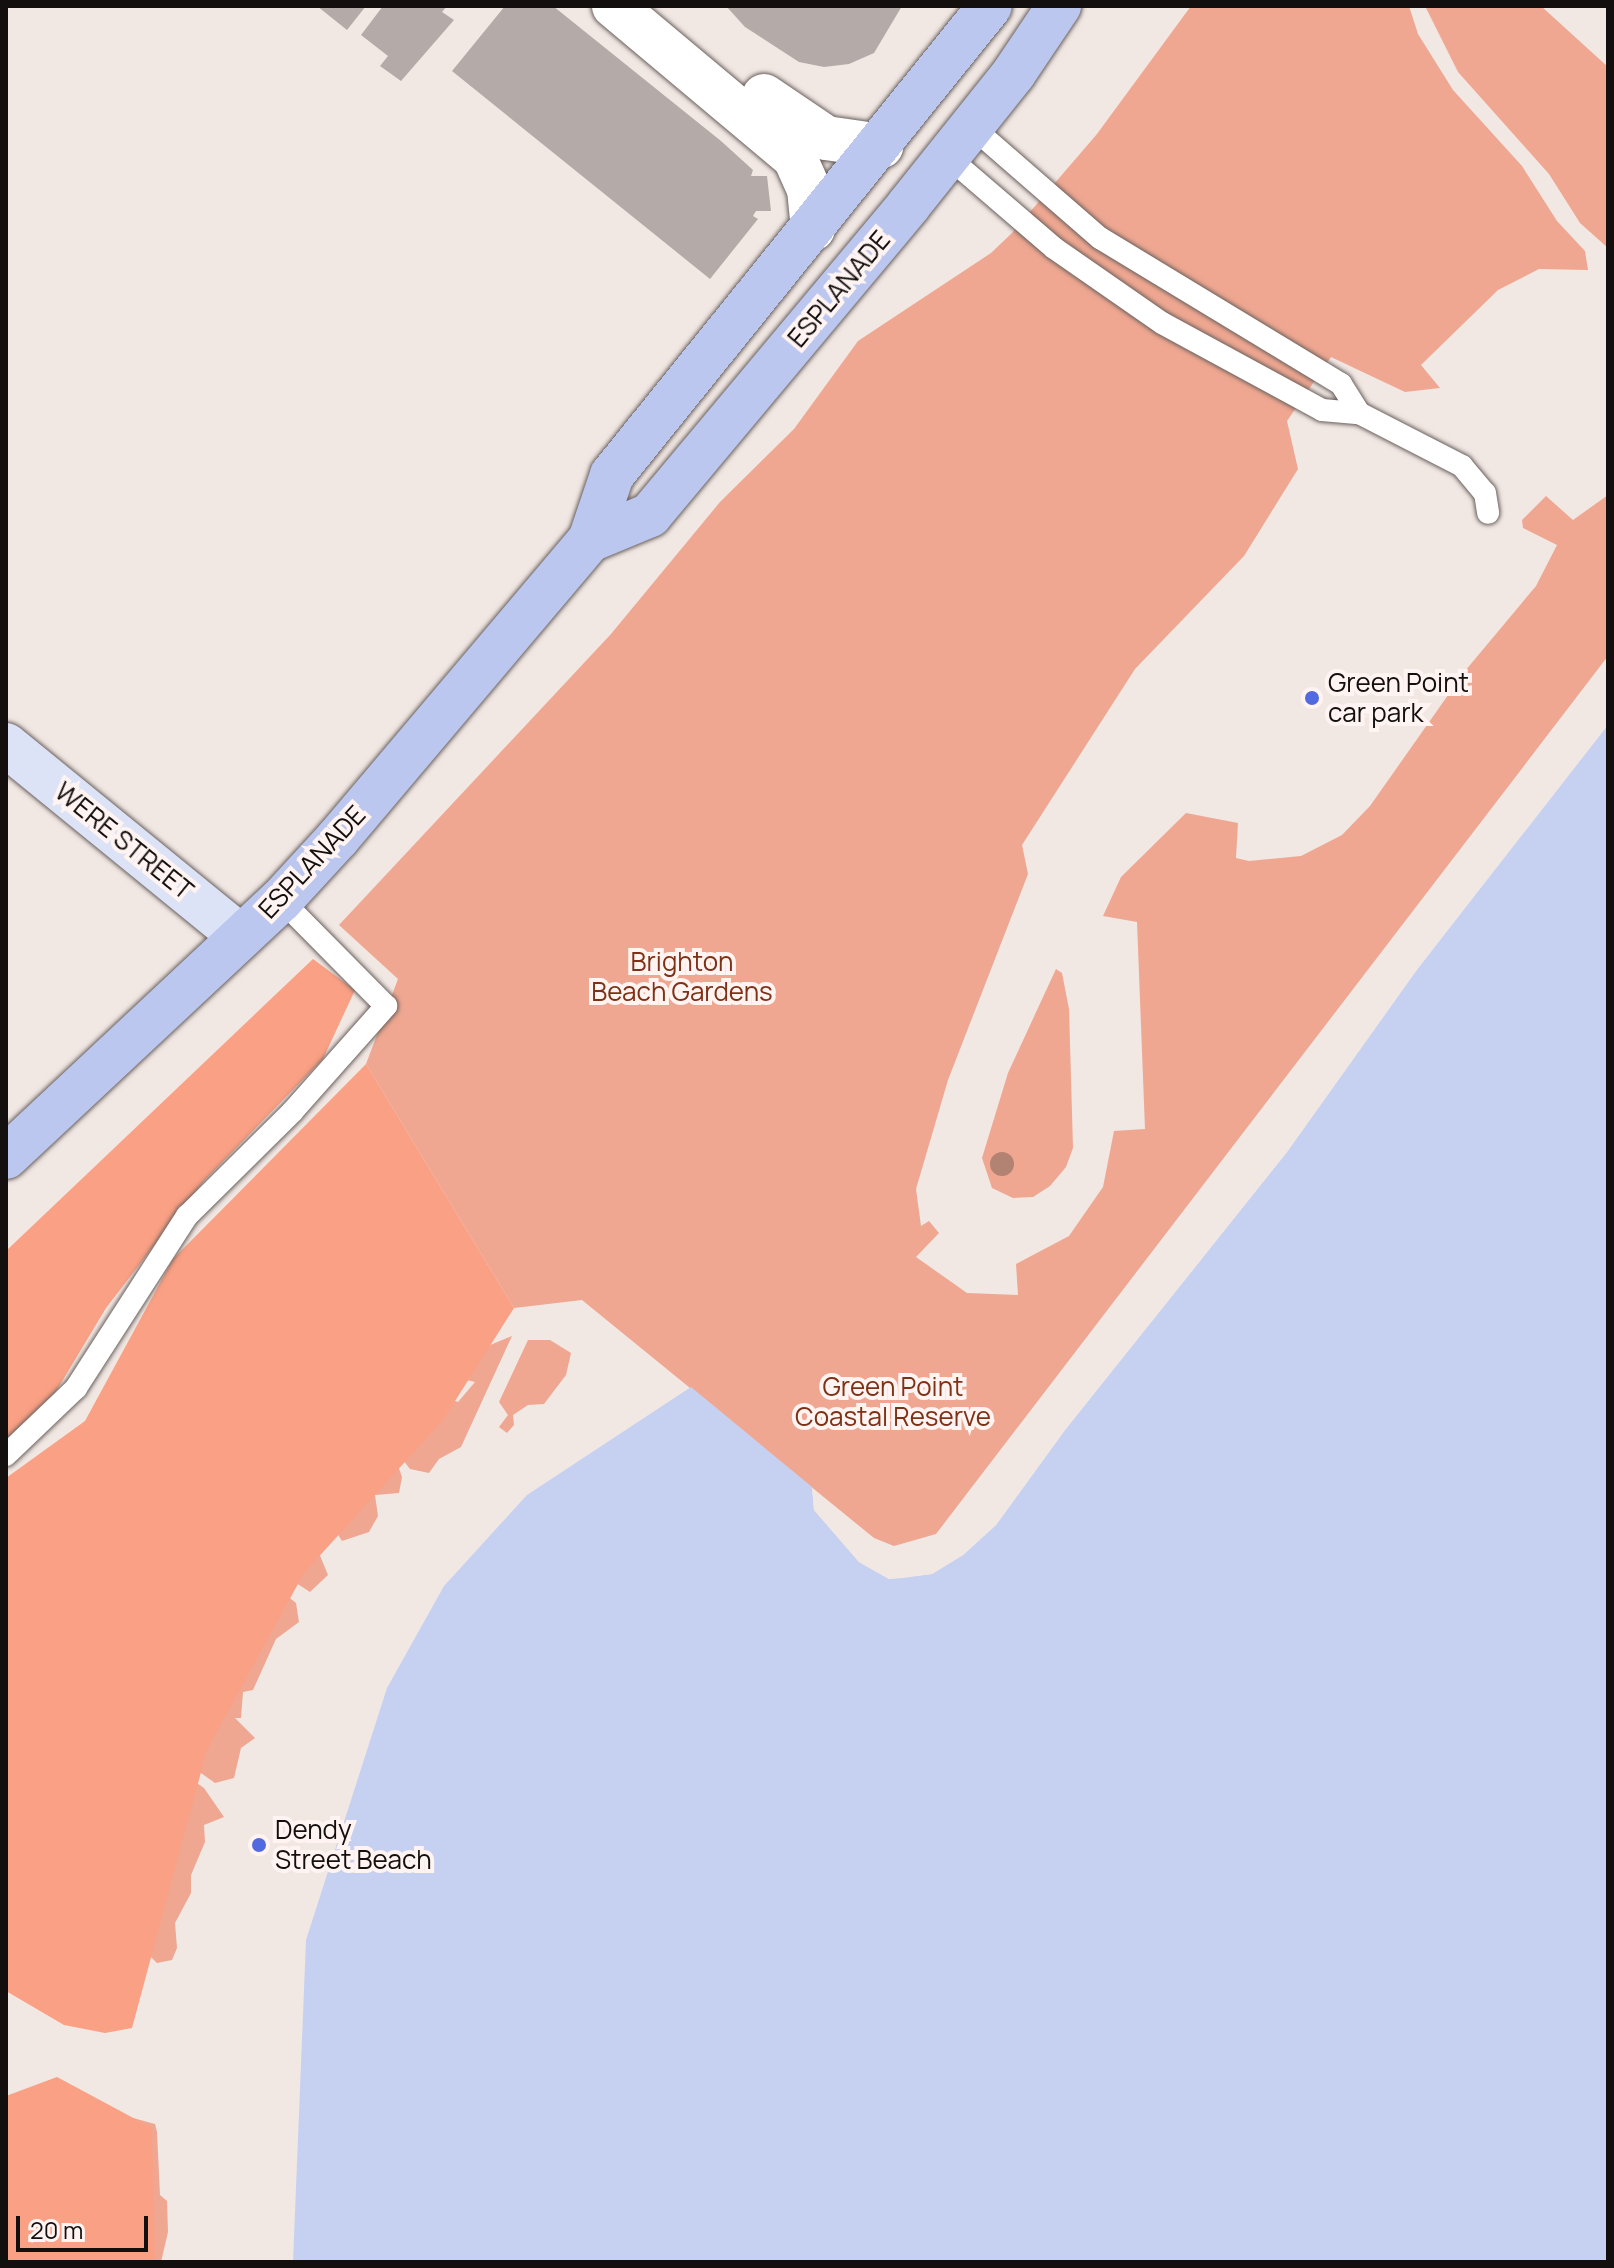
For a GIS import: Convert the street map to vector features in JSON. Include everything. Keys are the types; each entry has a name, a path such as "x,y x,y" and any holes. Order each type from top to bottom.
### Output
{"main road":[{"name":"ESPLANADE","path":"6,1157 281,900 590,540 612,475 990,6"},
{"name":"ESPLANADE","path":"590,540 650,515 959,141 1059,6"},
{"path":"903,117 959,141"}],"street":[{"path":"614,6 688,65 795,158 809,189 813,229"},
{"path":"688,65 744,84 821,136 903,117"},
{"name":"WERE STREET","path":"6,745 241,937"}],"lane":[{"path":"959,141 1100,238 1341,384 1359,413"},
{"path":"959,141 1054,248 1162,323 1322,410 1359,413 1462,466 1485,493 1488,513"},
{"path":"6,1455 76,1388 187,1216 292,1112 386,1006 281,900"}],"green space":[{"name":"Brighton Beach Gardens","path":"1191,6 1409,6 1418,34 1453,90 1522,166 1557,221 1585,251 1588,270 1539,269 1498,290 1421,365 1440,388 1405,392 1331,357 1287,421 1298,469 1244,556 1135,669 1022,845 1028,874 948,1080 916,1189 921,1226 929,1221 939,1233 916,1257 967,1293 1018,1295 1016,1264 1069,1236 1103,1187 1114,1131 1145,1129 1137,922 1103,916 1121,877 1186,813 1238,823 1236,858 1249,861 1301,856 1342,835 1370,806 1465,671 1536,586 1557,545 1523,528 1522,520 1546,496 1573,520 1608,495 1608,656 936,1534 894,1546 874,1538 582,1300 514,1308 366,1064 398,979 339,925 611,634 720,502 794,429 858,341 991,253 1012,233 1097,134"},
{"path":"1425,6 1541,6 1608,67 1608,248 1580,223 1549,174 1458,72"},
{"path":"1056,969 1062,973 1069,1009 1073,1148 1066,1167 1050,1186 1033,1197 1013,1198 992,1188 982,1158 1008,1073"},
{"path":"512,1336 461,1447 439,1459 429,1473 410,1469 400,1456 434,1393 458,1402 475,1382 458,1378 483,1348"},
{"path":"528,1340 550,1340 571,1353 566,1375 544,1404 528,1405 513,1415 514,1425 507,1433 499,1427 508,1415 499,1402"},
{"path":"393,1451 402,1477 399,1493 375,1495 378,1516 369,1532 342,1541 332,1525"},
{"path":"314,1541 328,1575 310,1592 293,1581 286,1595 296,1603 299,1622 276,1639 253,1690 243,1692 241,1718 235,1718 255,1738 241,1748 234,1778 215,1783 180,1758"},
{"path":"177,1769 204,1788 224,1817 204,1825 205,1842 191,1875 191,1893 175,1923 177,1948 172,1960 157,1963 147,1953"},
{"path":"133,2118 155,2124 157,2132 160,2195 167,2201 168,2232 161,2262 146,2262"}],"shaded area":[{"path":"313,959 355,990 323,1059 204,1181 106,1308 49,1403 6,1441 6,1251"},
{"path":"366,1064 514,1308 443,1420 304,1573 207,1750 132,2028 105,2033 64,2025 6,1991 6,1478 85,1421 173,1259"},
{"path":"57,2077 152,2128 155,2262 6,2262 6,2096"}],"water":[{"path":"1608,725 1608,2262 293,2262 306,1940 387,1688 444,1586 527,1495 691,1387 812,1487 814,1510 859,1562 889,1579 932,1574 963,1555 996,1525 1065,1430 1287,1152 1416,971"}],"pier":[{"path":"1608,721 1416,971 1287,1152 1065,1430 996,1525 963,1555 932,1574 889,1579 859,1562 814,1510 812,1487 818,1508 839,1535 862,1559 890,1575 930,1570 961,1552 993,1522 1061,1427 1284,1150 1498,857"}],"building":[{"path":"317,6 366,6 347,30"},
{"path":"383,6 447,6 442,12 454,20 401,81 380,66 388,56 361,35"},
{"path":"505,6 553,6 721,141 753,170 751,176 767,176 771,211 756,211 753,216 758,219 710,279 452,71"},
{"path":"726,6 902,6 874,53 849,64 824,67 799,62 745,27"}],"place":[{"name":"Green Point car park","path":"1312,698"},
{"name":"Dendy Street Beach","path":"259,1845"}],"park label":[{"name":"Green Point Coastal Reserve","path":"893,1402"}]}
